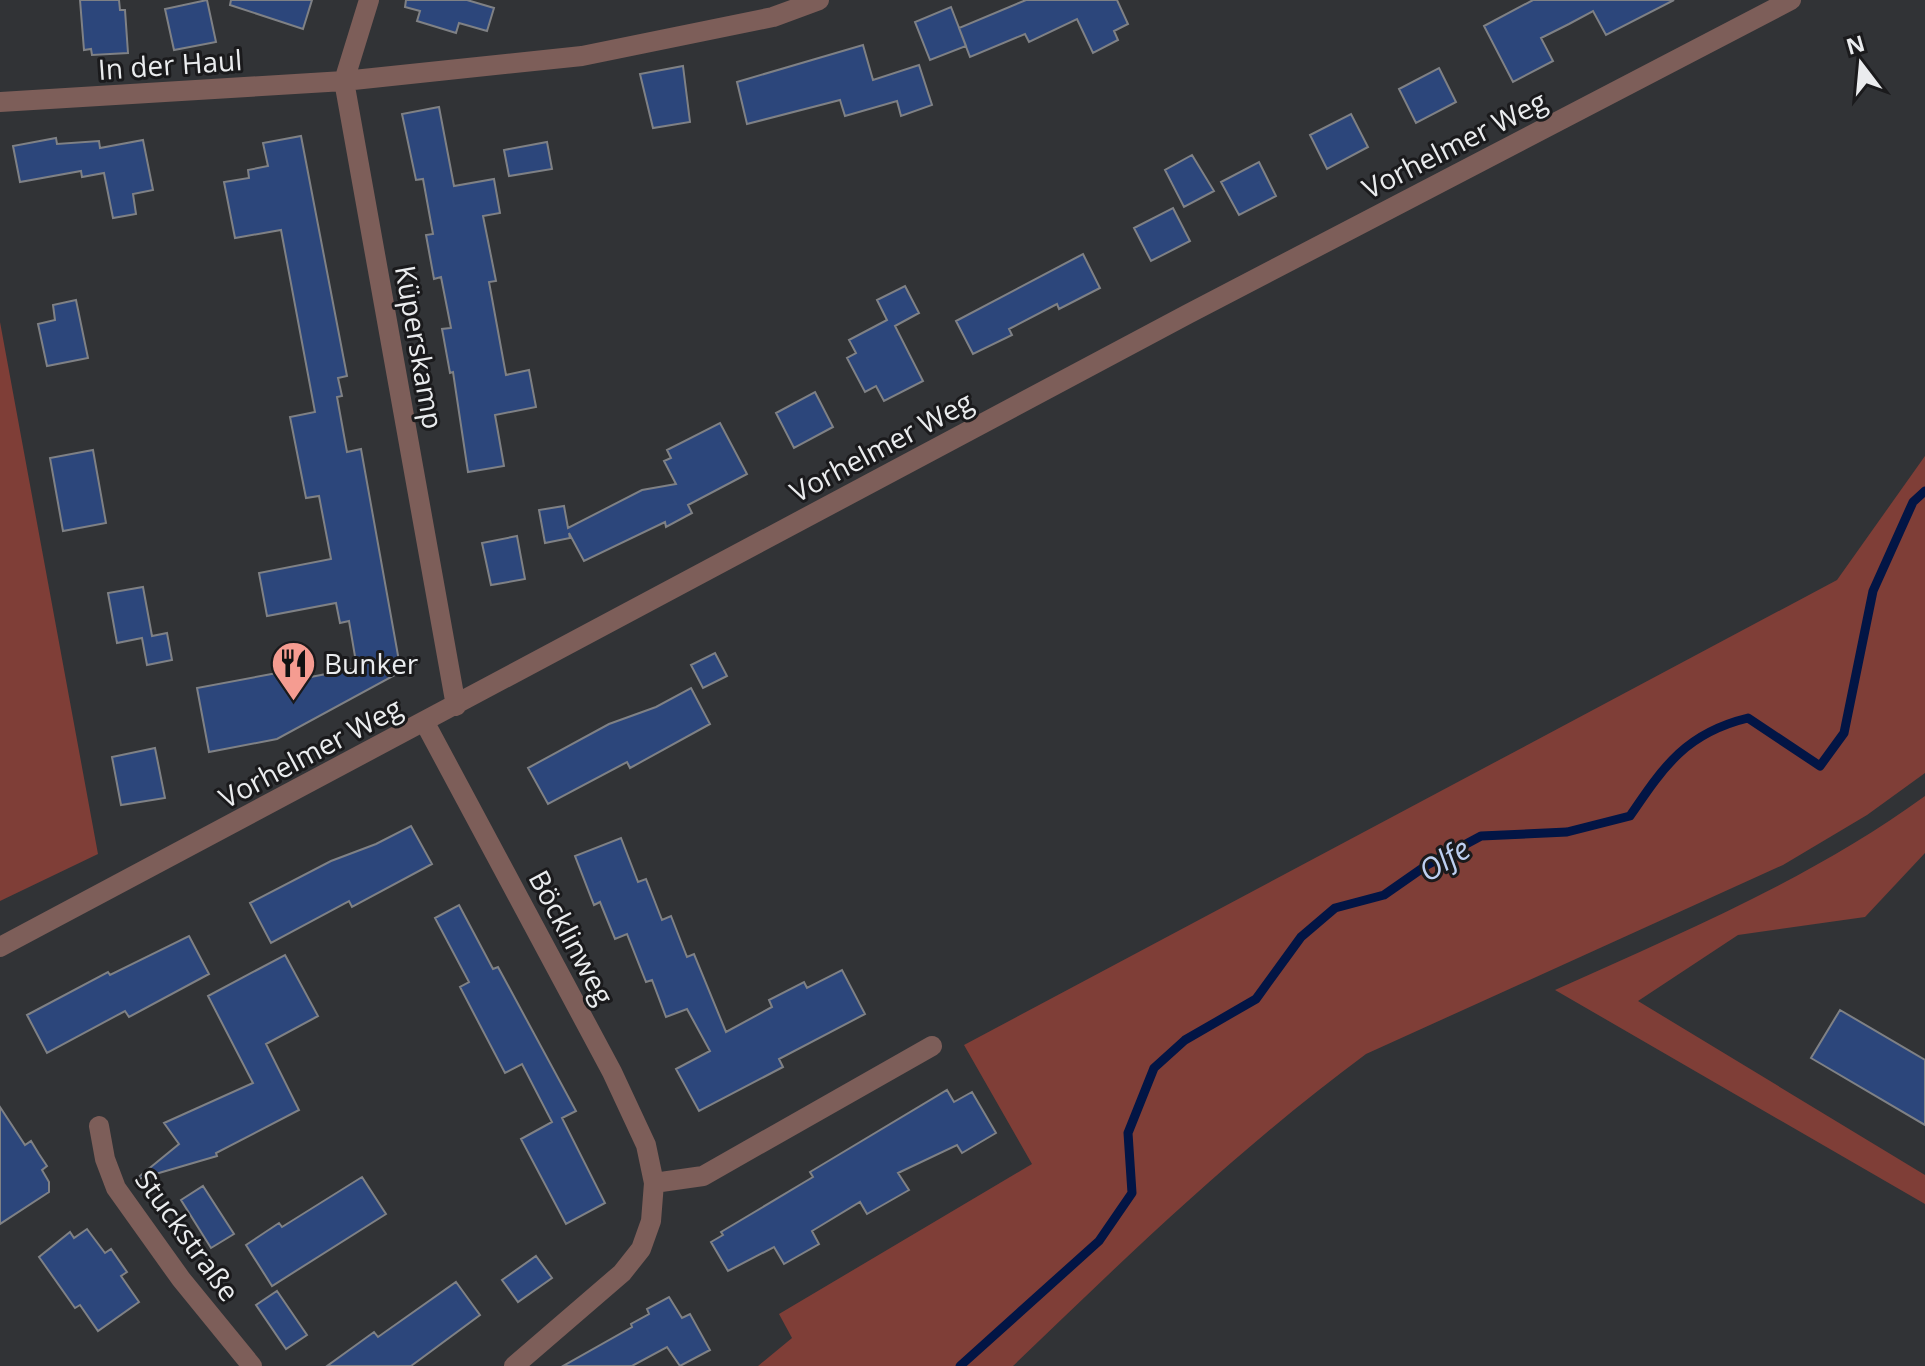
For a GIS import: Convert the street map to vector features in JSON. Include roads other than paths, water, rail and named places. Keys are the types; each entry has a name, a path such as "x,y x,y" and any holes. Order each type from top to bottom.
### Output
{"street":[{"name":"Küperskamp","path":"369,0 344,81 456,706"},
{"name":"In der Haul","path":"0,102 344,81 582,56 773,17 819,0"},
{"name":"Vorhelmer Weg","path":"0,947 1188,314 1791,0"},
{"name":"Böcklinweg","path":"425,723 612,1072 646,1145 654,1183 651,1221 641,1249 622,1273 514,1366"},
{"path":"654,1183 703,1176 932,1046"},
{"name":"Stuckstraße","path":"99,1126 105,1159 116,1188 181,1279 252,1366"}],"waterway":[{"name":"Olfe","path":"960,1366 1099,1241 1132,1193 1128,1133 1154,1068 1185,1040 1256,999 1301,937 1335,908 1384,895 1427,865 1481,836 1567,832 1630,816 1678,754 1692,742 1727,724 1748,718 1820,766 1844,733 1873,591 1913,502 1925,491"}],"place":[{"name":"Bunker","path":"293,702"}]}
